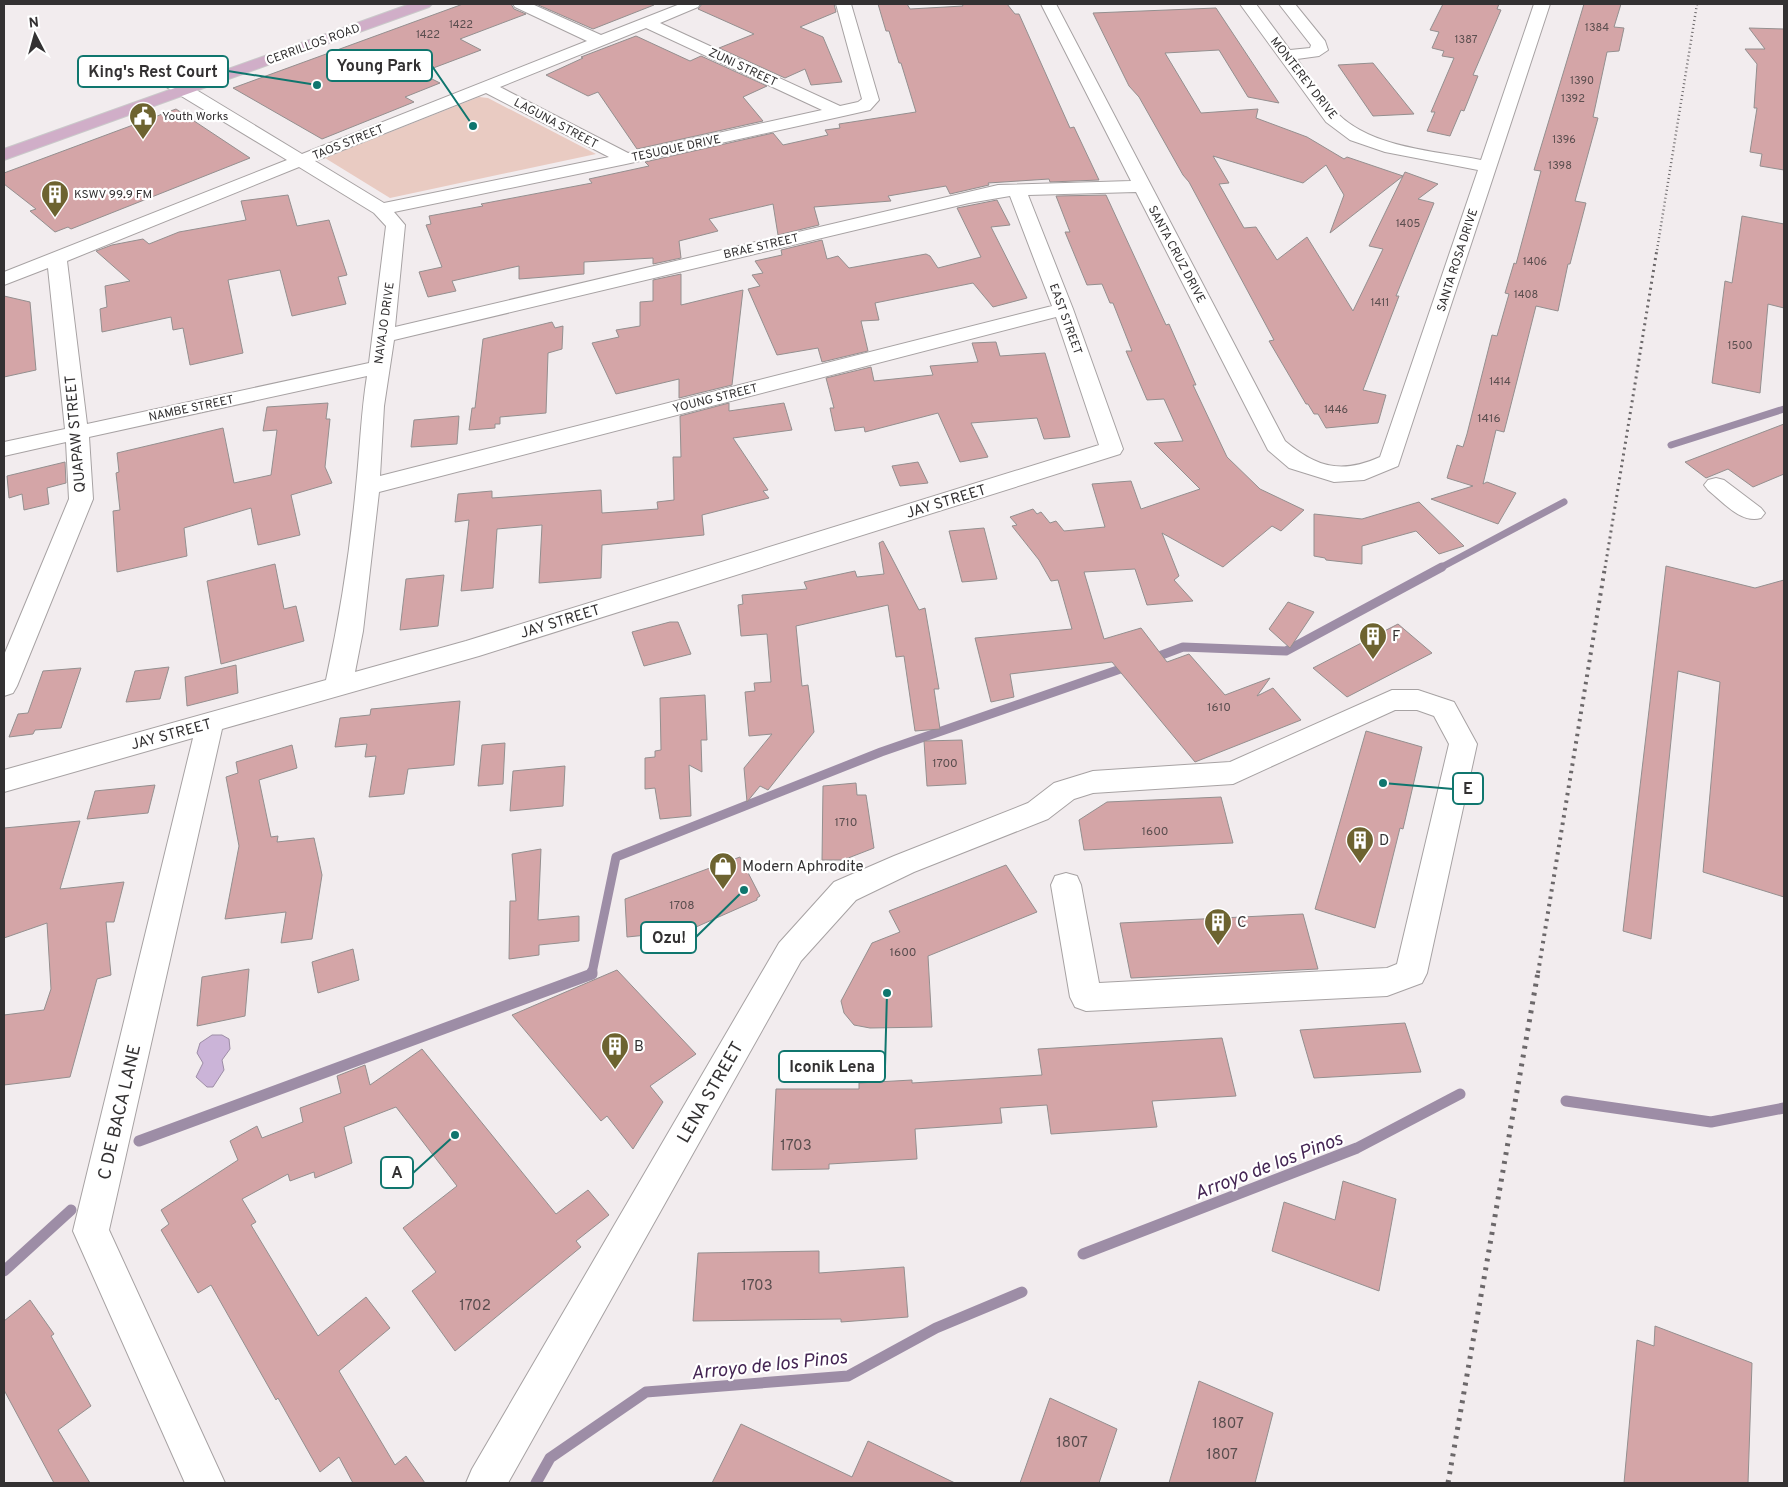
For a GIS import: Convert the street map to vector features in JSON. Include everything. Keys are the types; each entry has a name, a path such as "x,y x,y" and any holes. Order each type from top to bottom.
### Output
{"main road":[{"name":"CERRILLOS ROAD","path":"4,155 387,4"},
{"name":"CERRILLOS ROAD","path":"4,140 176,86 424,4"}],"street":[{"path":"520,4 600,41"},
{"name":"TAOS STREET","path":"4,279 693,4"},
{"name":"TESUQUE DRIVE","path":"381,209 626,159 864,106 871,100 844,4"},
{"name":"SANTA CRUZ DRIVE","path":"1049,4 1276,445 1297,463 1334,475"},
{"name":"MONTEREY DRIVE","path":"1248,4 1332,118 1356,136 1385,147 1487,166"},
{"path":"1286,55 1312,53 1320,50 1319,44 1287,4"},
{"name":"SANTA ROSA DRIVE","path":"1334,475 1364,473 1390,461 1542,4"},
{"name":"ZUNI STREET","path":"646,22 839,112"},
{"name":"NAVAJO DRIVE","path":"176,86 381,209 396,225 384,336 378,367 368,486 350,631 338,688"},
{"name":"LAGUNA STREET","path":"486,86 626,159"},
{"name":"BRAE STREET","path":"384,336 969,196 1017,191 1141,186"},
{"name":"EAST STREET","path":"1017,191 1063,309 1112,449"},
{"name":"QUAPAW STREET","path":"4,686 80,499 77,432 57,258"},
{"name":"YOUNG STREET","path":"368,486 1063,309"},
{"name":"NAMBE STREET","path":"4,449 378,367"},
{"name":"JAY STREET","path":"4,781 338,688 470,649 1112,449"},
{"path":"1716,486 1753,513"},
{"name":"LENA STREET","path":"486,1483 790,952 845,891 904,864 1038,811 1064,792 1093,782 1233,773 1392,700 1418,700 1444,709 1463,744 1411,973 1387,982 1086,997 1066,884"},
{"name":"C DE BACA LANE","path":"205,1483 91,1231 210,724"}],"shaded area":[{"path":"479,97 488,98 596,154 390,198 325,158"},
{"path":"212,1035 222,1035 229,1039 230,1049 222,1060 224,1070 213,1087 207,1087 196,1077 203,1063 197,1053 200,1043"}],"building":[{"path":"463,4 511,4 514,9 526,14 460,39 481,50 420,73 440,83 405,97 414,102 322,139 233,88"},
{"path":"536,4 653,4 654,5 593,29"},
{"path":"702,4 834,4 836,12 800,27 823,37 842,82 811,85 805,69 785,78 719,48 754,34 698,9"},
{"path":"878,4 907,4 910,9 963,6 962,4 1007,4 1015,14 1019,14 1070,128 1074,127 1099,180 1050,182 1049,179 988,183 989,185 950,194 946,186 888,196 891,201 814,207 819,225 778,235 773,204 709,219 718,231 679,241 681,258 653,264 653,258 584,262 584,274 519,279 519,266 452,281 456,291 428,297 419,272 442,267 426,225 431,224 429,216 592,183 589,179 649,166 645,162 773,133 783,145 828,135 825,130 840,128 839,124 916,112 901,63 899,63 889,31 886,31"},
{"path":"1443,4 1499,4 1497,9 1501,10 1473,75 1478,76 1464,111 1461,110 1450,136 1427,131 1435,112 1431,112 1454,58 1442,56 1444,51 1432,48 1439,32 1430,30"},
{"path":"1584,4 1621,4 1614,27 1624,28 1619,51 1607,52 1593,117 1598,118 1575,201 1586,203 1570,264 1568,264 1558,311 1536,306 1504,432 1496,430 1483,484 1487,482 1516,493 1498,524 1431,499 1473,486 1447,478 1457,445 1463,447 1492,335 1497,336 1509,294 1505,293 1514,263 1516,264 1541,171 1534,170"},
{"path":"1216,8 1279,103 1248,97 1219,50 1165,53 1201,113 1258,109 1256,118 1307,137 1344,159 1347,157 1403,176 1405,172 1438,184 1418,199 1434,203 1396,296 1399,296 1363,390 1386,395 1378,423 1326,428 1318,414 1314,414 1308,404 1306,404 1269,341 1274,340 1189,182 1183,175 1139,97 1129,86 1093,13","holes":["1213,156 1303,183 1326,165 1344,195 1330,233 1403,176 1369,246 1383,249 1353,311 1307,237 1277,260 1256,227 1244,228 1219,184 1229,183"]},
{"path":"1749,28 1784,29 1784,170 1760,166 1762,154 1750,152 1757,108 1754,108 1757,64 1745,49 1765,49"},
{"path":"636,36 690,61 701,56 767,86 743,97 763,121 637,149 598,92 588,96 546,75 583,58 581,57"},
{"path":"1373,63 1414,114 1373,116 1338,65"},
{"path":"176,109 250,158 71,229 68,227 55,232 30,211 36,209 4,184 4,173"},
{"path":"288,195 297,226 329,220 347,275 338,277 346,304 292,316 280,270 228,280 243,353 190,365 183,328 173,330 171,317 102,332 100,309 107,307 105,286 130,281 96,251 112,245 143,239 149,244 179,232 246,220 241,201"},
{"path":"1106,195 1166,325 1169,324 1196,385 1193,385 1227,457 1260,489 1304,510 1281,531 1272,526 1223,567 1162,533 1179,576 1174,580 1193,601 1147,605 1135,569 1084,572 1104,639 1141,628 1167,662 1189,654 1225,695 1270,678 1257,696 1273,688 1301,720 1195,762 1112,662 1010,674 1014,697 991,702 975,638 1072,629 1058,580 1051,581 1039,560 1012,526 1017,525 1010,517 1033,509 1037,514 1041,512 1050,523 1056,521 1064,531 1105,527 1092,484 1131,481 1141,509 1200,489 1154,443 1183,441 1164,399 1147,400 1126,351 1132,351 1113,303 1110,303 1102,284 1087,285 1065,232 1070,232 1056,196"},
{"path":"997,200 1010,225 991,227 1027,298 993,307 973,283 875,303 879,320 861,321 868,351 822,362 818,348 777,355 748,289 760,286 752,275 763,273 755,261 782,255 781,250 822,240 827,259 838,256 849,268 926,254 930,256 938,268 981,257 957,208"},
{"path":"1742,216 1784,224 1784,308 1768,304 1760,393 1712,383 1725,281 1732,283"},
{"path":"681,274 681,305 743,290 732,385 679,398 679,379 616,394 592,343 619,337 616,330 640,326 640,302 653,301 653,280"},
{"path":"4,296 30,302 36,370 4,377"},
{"path":"552,322 555,328 563,326 562,349 548,353 546,413 500,417 500,424 495,424 495,428 469,430 472,408 475,408 483,339"},
{"path":"996,342 1000,356 1045,353 1070,437 1044,439 1037,418 971,423 988,457 960,462 938,413 865,432 864,427 835,431 830,408 834,408 826,378 871,367 874,381 933,375 930,366 978,362 972,343"},
{"path":"328,403 326,419 330,419 325,467 332,483 291,495 300,535 258,545 251,508 184,528 187,556 117,572 113,511 120,510 116,473 119,472 117,453 223,428 234,483 271,475 277,430 263,431 267,407"},
{"path":"729,403 729,411 784,403 792,430 733,438 768,490 763,491 769,498 702,515 704,535 602,545 601,578 539,583 542,525 497,529 493,588 461,591 469,520 455,522 458,494 492,491 492,498 601,490 602,513 658,509 657,502 674,500 673,457 681,457 680,416"},
{"path":"459,416 457,444 411,447 414,420"},
{"path":"1784,424 1784,474 1753,487 1728,469 1706,478 1685,462"},
{"path":"65,462 66,483 47,488 49,504 24,510 22,494 9,498 7,476"},
{"path":"918,462 928,483 900,486 892,466"},
{"path":"1419,502 1464,546 1439,554 1416,531 1362,546 1362,564 1326,560 1325,558 1314,556 1314,514 1362,519"},
{"path":"984,528 997,579 962,582 949,531"},
{"path":"883,541 919,610 925,608 939,689 934,689 940,729 915,731 904,656 896,657 888,605 796,626 802,686 808,685 814,732 768,790 760,786 747,802 744,768 772,734 749,736 745,692 755,691 754,683 771,682 767,634 741,636 738,605 743,604 742,595 807,589 804,582 855,571 857,577 884,574 879,543"},
{"path":"275,564 284,609 296,606 304,641 221,664 207,581"},
{"path":"1666,566 1755,588 1784,580 1784,897 1703,872 1720,682 1678,671 1651,939 1623,931"},
{"path":"444,575 438,626 400,630 406,579"},
{"path":"1288,602 1314,612 1290,648 1269,629"},
{"path":"670,622 678,622 691,654 644,666 632,632"},
{"name":"F","path":"1398,624 1432,653 1347,697 1313,668"},
{"path":"236,665 238,693 187,706 185,677"},
{"path":"169,667 160,699 126,702 135,671"},
{"path":"81,668 61,728 35,730 33,734 9,737 18,714 28,713 43,671"},
{"path":"705,695 707,740 701,740 702,772 689,765 691,816 660,819 655,788 645,789 645,758 655,757 655,751 661,750 660,698"},
{"path":"460,701 454,765 408,769 404,794 369,797 376,756 365,757 367,744 335,747 340,718 370,715 371,709"},
{"path":"1366,731 1422,747 1403,829 1400,828 1375,928 1315,909"},
{"path":"962,740 966,784 927,786 924,741"},
{"path":"505,743 503,784 478,786 482,745"},
{"path":"292,745 297,768 259,780 271,837 278,836 277,842 314,838 322,875 312,939 281,943 286,912 225,919 239,846 226,777 238,773 236,762"},
{"path":"565,766 563,806 510,811 513,771"},
{"path":"856,783 857,795 866,795 874,848 843,860 822,860 823,786"},
{"path":"155,785 148,813 87,819 95,791"},
{"path":"1221,797 1233,843 1084,850 1079,820 1107,802"},
{"path":"80,821 60,889 124,882 114,922 106,922 111,975 97,979 70,1077 4,1085 4,1015 44,1010 51,989 47,923 4,938 4,828"},
{"path":"541,849 538,920 579,916 579,941 539,945 539,955 509,959 510,901 516,901 512,854"},
{"path":"740,857 760,896 757,900 687,931 627,937 625,899"},
{"path":"1006,865 1037,912 928,956 932,1027 870,1028 854,1025 844,1013 841,1001 872,943 900,932 889,911"},
{"name":"C","path":"1303,914 1318,969 1131,978 1120,923"},
{"path":"353,949 359,980 318,993 312,962"},
{"path":"249,969 245,1016 197,1026 202,977"},
{"name":"B","path":"617,970 696,1054 650,1086 663,1102 633,1149 607,1116 601,1121 512,1015"},
{"path":"1405,1023 1421,1072 1314,1078 1300,1030"},
{"path":"1222,1038 1236,1096 1152,1101 1157,1127 1051,1134 1047,1105 1000,1108 1002,1123 915,1129 917,1159 829,1164 829,1169 772,1170 776,1089 859,1089 859,1083 912,1080 912,1083 1042,1075 1038,1049"},
{"path":"422,1049 556,1214 588,1190 609,1215 576,1241 581,1247 455,1351 412,1291 436,1272 403,1228 457,1186 396,1107 344,1127 352,1163 315,1178 314,1172 290,1181 288,1174 242,1199 256,1222 251,1225 318,1336 366,1297 390,1328 339,1371 395,1465 406,1456 425,1483 353,1483 339,1457 320,1472 278,1398 276,1400 211,1285 198,1293 161,1230 169,1224 161,1210 238,1160 230,1141 257,1126 262,1138 303,1122 300,1108 341,1093 337,1076 365,1065 370,1085"},
{"path":"1343,1181 1396,1199 1379,1291 1272,1251 1284,1202 1335,1220"},
{"path":"819,1251 819,1273 904,1267 908,1317 841,1322 841,1319 693,1321 698,1253"},
{"path":"30,1300 54,1334 51,1336 91,1406 58,1430 90,1483 54,1483 4,1390 4,1321"},
{"path":"1655,1326 1752,1363 1748,1483 1624,1483 1637,1340 1654,1346"},
{"path":"1199,1381 1273,1413 1255,1483 1169,1483"},
{"path":"1050,1398 1117,1429 1099,1483 1020,1483"},
{"path":"741,1424 852,1477 868,1441 955,1483 712,1483"}],"waterway":[{"path":"1671,445 1784,409"},
{"path":"1440,568 1564,502"},
{"path":"1151,659 1183,647 1286,651 1442,567"},
{"path":"592,973 616,857 881,752 1129,666"},
{"path":"139,1141 592,973"},
{"name":"Arroyo de los Pinos","path":"1083,1254 1357,1148 1460,1094"},
{"name":"Arroyo de los Pinos","path":"1566,1101 1711,1122 1784,1108"},
{"path":"4,1271 71,1210"},
{"name":"Arroyo de los Pinos","path":"536,1483 550,1458 646,1392 848,1376 936,1328 1022,1292"}],"railway":[{"path":"1657,250 1697,4"},
{"path":"1605,568 1657,249"},
{"path":"1538,973 1605,567"},
{"path":"1448,1483 1538,972"}],"place":[{"name":"King's Rest Court","path":"317,85"},
{"name":"Young Park","path":"473,126"},
{"name":"Youth Works","path":"143,140"},
{"name":"KSWV 99.9 FM","path":"55,218"},
{"name":"F","path":"1373,660"},
{"name":"E","path":"1383,783"},
{"name":"D","path":"1360,864"},
{"name":"Modern Aphrodite","path":"723,890"},
{"name":"Ozu!","path":"744,890"},
{"name":"C","path":"1218,946"},
{"name":"Iconik Lena","path":"887,993"},
{"name":"B","path":"615,1070"},
{"name":"A","path":"455,1135"}]}
